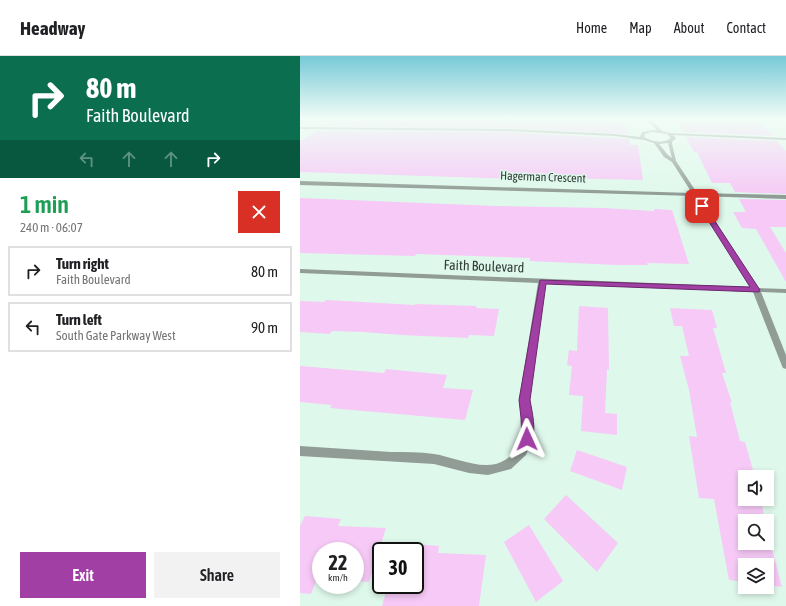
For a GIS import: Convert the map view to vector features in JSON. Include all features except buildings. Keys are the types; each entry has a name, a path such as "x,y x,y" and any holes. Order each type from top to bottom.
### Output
{"street":[{"path":"656,144 666,156 674,161"},
{"path":"669,144 674,156 674,161 694,195 756,290 786,366"},
{"name":"Hagerman Crescent","path":"300,183 786,197"},
{"name":"Faith Boulevard","path":"300,271 786,291"},
{"path":"300,451 434,459 469,468 488,470 507,465 522,452 527,439 527,418 524,400 542,282"}],"route":[{"path":"527,439 527,418 524,400 542,282 756,290 702,206"}]}
